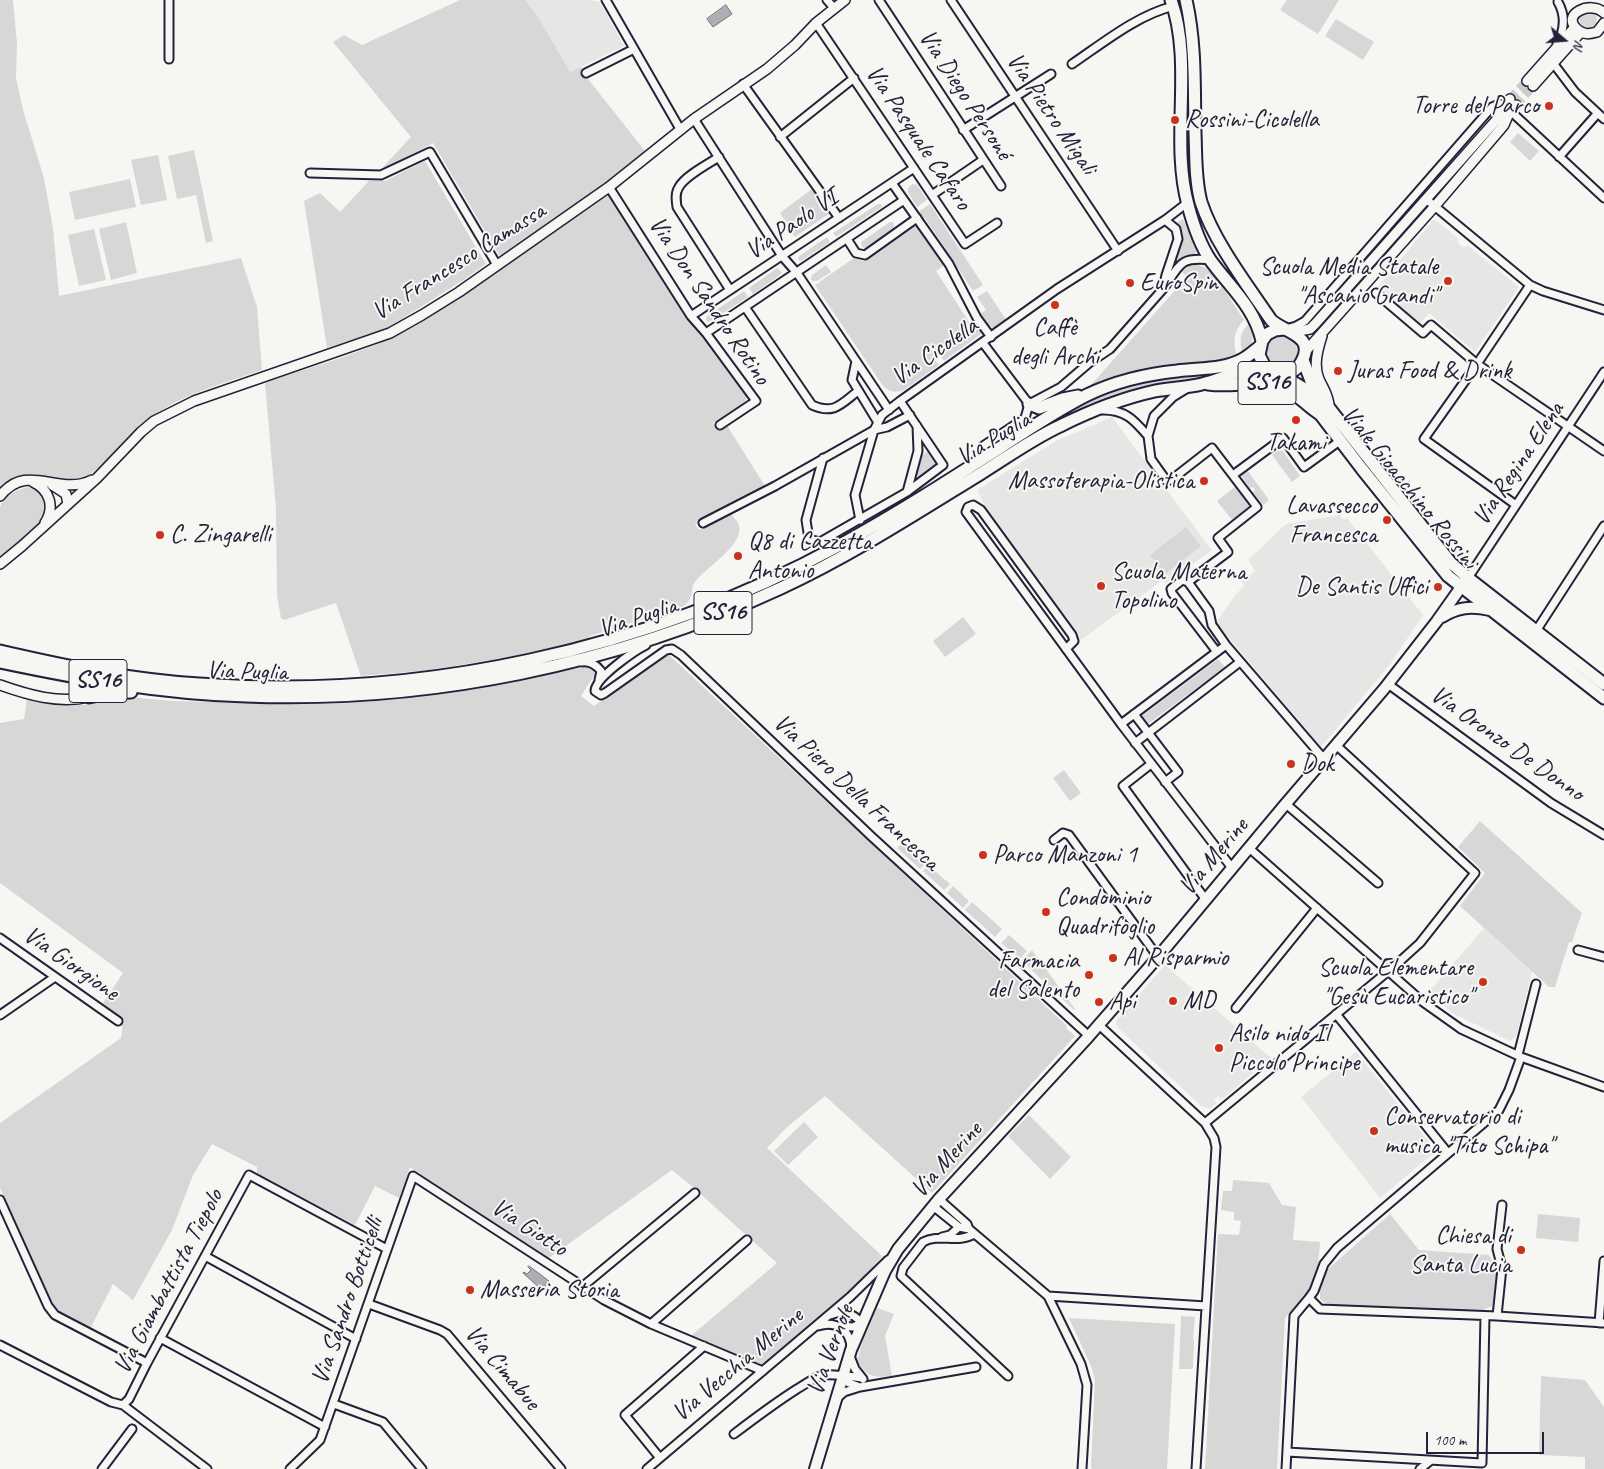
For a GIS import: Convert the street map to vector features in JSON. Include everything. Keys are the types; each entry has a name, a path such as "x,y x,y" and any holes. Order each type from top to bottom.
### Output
{"main road":[{"name":"Viale Gioacchino Rossini","path":"1186,0 1194,46 1196,162 1201,202 1211,227 1271,320 1278,327 1289,330 1299,337 1303,344 1304,356 1311,381 1341,440 1445,573 1464,583 1536,631 1604,684"},
{"path":"1173,3 1181,50 1181,137 1187,204 1200,240 1211,260 1235,289 1254,317 1261,344"},
{"path":"1266,369 1259,355 1261,344 1268,334 1276,330 1289,330"},
{"name":"Via Puglia","path":"0,654 152,680 198,684 287,687 361,684 452,675 536,659 629,634 676,619 787,572 841,545 915,501 1038,423 1088,395 1141,378 1173,371 1219,366 1242,360 1261,344"},
{"path":"1280,375 1290,373 1298,368 1304,356"},
{"name":"Via Puglia","path":"0,654 58,674 116,684 198,693 287,697 363,695 454,685 558,666 665,635 726,612 798,579 922,510 1060,426 1098,410 1156,391 1198,385 1245,369 1266,369"},
{"name":"Viale Gioacchino Rossini","path":"1266,369 1303,388 1312,400 1325,411 1442,552 1464,583 1490,610 1604,698"},
{"name":"SS16","path":"1198,385 1272,384 1297,395 1312,409 1325,411"},
{"path":"1029,404 1039,408 1063,399 1088,395"},
{"name":"Via Merine","path":"898,1249 936,1202 1099,1025 1158,957 1388,684 1464,583"},
{"name":"Via Merine","path":"1437,621 1452,611 1461,608 1490,610"},
{"path":"89,698 122,692 185,696 198,693"},
{"name":"Via Vernole","path":"815,1469 850,1352 885,1271 898,1249"}],"street":[{"path":"169,0 169,60"},
{"path":"606,0 680,129"},
{"path":"826,0 834,8"},
{"name":"Via Francesco Camassa","path":"0,564 96,478 154,420 232,388 390,333 459,292 609,187 680,129 766,69 795,45 816,23 845,0"},
{"name":"Via Diego Personé","path":"880,0 1000,186"},
{"name":"Via Pietro Migali","path":"951,0 1118,251"},
{"path":"1557,1 1576,26 1591,34 1597,32 1604,23"},
{"path":"1554,50 1559,40 1563,22 1562,12 1557,1"},
{"path":"1576,26 1554,50 1530,83 1553,63 1576,26 1574,11 1579,4 1589,2 1602,6"},
{"path":"1072,64 1124,28 1173,3"},
{"name":"Via Pasquale Cafaro","path":"816,23 965,244 996,223"},
{"path":"586,73 634,49"},
{"path":"1553,63 1575,92 1604,119"},
{"path":"964,130 1051,74"},
{"path":"780,137 854,78"},
{"path":"743,84 839,218"},
{"path":"1289,330 1305,321 1492,107 1499,104 1510,105 1559,157 1604,198"},
{"path":"1289,330 1302,332 1310,329 1316,323 1510,105"},
{"path":"1304,356 1504,125 1510,105"},
{"path":"1559,157 1597,114"},
{"path":"694,119 782,256 797,273 889,410"},
{"path":"310,173 381,175 430,152 497,265"},
{"path":"718,157 683,182 678,188 676,197 677,207 730,290"},
{"path":"932,195 983,160"},
{"name":"Via Paolo VI","path":"692,316 914,168"},
{"path":"892,183 949,264 977,318 991,337"},
{"name":"Via Don Sandro Rotino","path":"609,187 692,316 756,401 720,425"},
{"path":"1426,199 1530,285 1543,291 1604,310"},
{"name":"Via Paolo VI","path":"706,333 904,200"},
{"name":"Via Cicolella","path":"879,418 1057,289 1118,251 1187,204"},
{"name":"Via Paolo VI","path":"847,239 856,253 865,255 917,218"},
{"path":"1163,289 1178,238 1176,229 1165,220"},
{"path":"983,342 1029,404 1061,387 1089,362 1110,349 1163,289 1179,264 1192,258 1211,260"},
{"path":"1516,505 1424,439 1530,285"},
{"path":"1376,293 1423,334 1431,325 1477,364 1604,451"},
{"path":"745,307 812,404 822,409 834,409 858,391"},
{"path":"1323,333 1317,353 1317,368 1318,377 1328,396 1325,411"},
{"path":"856,361 852,380 858,391 887,427"},
{"name":"Via Regina Elena","path":"1464,583 1604,372"},
{"path":"1188,582 1228,552 1218,538 1257,507 1212,448 1171,480 1166,480 1151,459 1148,436 1154,416 1173,396 1198,385"},
{"path":"823,458 806,520 809,539 820,542 907,492 943,465 900,401"},
{"name":"Via Puglia","path":"983,446 1025,418 1029,404"},
{"path":"1098,410 1115,410 1131,417 1148,436"},
{"path":"703,523 775,486 874,430 887,427 910,415"},
{"path":"860,520 855,495 879,418"},
{"path":"907,492 918,451 917,426"},
{"path":"1233,475 1283,438 1304,467 1341,440"},
{"path":"45,486 76,484 88,482 96,478"},
{"path":"0,496 12,483 26,480 45,486 57,486 66,494 68,504"},
{"path":"41,529 50,512 45,486"},
{"path":"1066,649 1074,640 1072,635 980,510 973,505 968,506 966,512 1025,592 1066,649 1135,743 1232,868"},
{"path":"1536,631 1604,526"},
{"path":"1217,652 1172,593 1171,589 1182,580 1188,582 1208,611 1212,625 1226,645 1324,759"},
{"path":"1025,592 1036,585"},
{"path":"599,681 639,648 665,635"},
{"path":"1121,724 1226,645"},
{"name":"Via Piero Della Francesca","path":"558,666 587,661 596,666 601,671 595,691 601,695 666,650 672,649 871,836 1089,1036"},
{"path":"1135,743 1240,662"},
{"name":"Via Oronzo De Donno","path":"1388,684 1551,803 1604,835"},
{"path":"0,685 43,697 72,700 89,698"},
{"path":"1134,714 1178,772 1165,782"},
{"path":"1205,1123 1420,943 1475,873 1336,745"},
{"path":"1151,764 1123,786 1206,900"},
{"path":"1286,804 1378,883"},
{"path":"1054,840 1063,833 1069,835 1158,957"},
{"path":"1249,848 1423,1002 1461,1029 1520,1056 1604,1088"},
{"path":"1236,1008 1318,908"},
{"name":"Via Giorgione","path":"0,938 118,1021"},
{"path":"1578,950 1604,957"},
{"path":"0,1015 55,977"},
{"path":"1286,1469 1294,1316 1314,1291 1324,1264 1337,1248 1498,1110 1509,1090 1520,1056 1536,984"},
{"path":"1336,1014 1448,1153"},
{"path":"1099,1025 1205,1123 1214,1138 1216,1146 1196,1469"},
{"name":"Via Giambattista Tiepolo","path":"123,1405 130,1399 160,1338 249,1175 387,1249"},
{"name":"Via Sandro Botticelli","path":"290,1469 320,1440 413,1176"},
{"name":"Via Giotto","path":"413,1176 582,1287 624,1311 763,1371"},
{"path":"582,1287 695,1193"},
{"path":"0,1200 48,1306 55,1315 147,1363"},
{"path":"936,1202 959,1227 971,1232 1048,1296 1081,1364 1087,1385 1082,1469"},
{"path":"936,1202 967,1224 971,1232"},
{"path":"1497,1316 1502,1268 1498,1249 1502,1205"},
{"path":"940,1238 950,1234 959,1227"},
{"path":"971,1232 964,1239 932,1238 923,1242 903,1268 901,1276 902,1279 1008,1376"},
{"path":"651,1324 747,1240"},
{"name":"Via Vecchia Merine","path":"647,1469 850,1297 898,1249"},
{"path":"205,1256 356,1339"},
{"path":"1309,1298 1320,1308 1601,1323 1604,1261"},
{"path":"1048,1296 1206,1306"},
{"name":"Via Cimabue","path":"369,1304 447,1334 561,1469"},
{"path":"813,1328 826,1324 853,1327 862,1323 849,1312 826,1317"},
{"path":"1287,1452 1482,1463 1486,1316"},
{"path":"840,1326 849,1337 850,1352 855,1369 862,1378"},
{"path":"160,1338 325,1427"},
{"path":"0,1345 111,1402 123,1405 208,1469"},
{"path":"660,1458 624,1415 704,1346"},
{"path":"834,1401 844,1392 860,1387 976,1367"},
{"path":"734,1434 772,1404 814,1379 826,1375 852,1376 862,1378 874,1384"},
{"path":"842,1377 849,1384 860,1387"},
{"path":"334,1404 383,1422 422,1469"},
{"path":"102,1469 132,1429"},
{"path":"1420,1469 1430,1461"}],"shaded area":[{"path":"0,0 13,0 17,44 16,78 23,110 44,178 53,228 59,296 241,258 257,307 262,370 202,390 173,403 147,420 100,467 85,477 74,480 31,474 20,475 10,480 0,490"},
{"path":"460,0 525,0 537,15 570,72 581,67 588,79 645,151 576,206 501,256 433,143 386,168 383,167 411,137 333,42 344,35 362,45"},
{"path":"525,0 590,0 600,2 624,46 570,72 537,15"},
{"path":"1287,0 1339,0 1318,34 1280,10"},
{"path":"726,5 732,14 713,27 707,19"},
{"path":"1584,10 1592,10 1597,15 1595,26 1584,28 1579,23 1579,15"},
{"path":"1336,19 1374,42 1363,60 1325,36"},
{"path":"1518,133 1539,151 1530,161 1510,142"},
{"path":"194,150 213,241 206,243 196,195 177,199 168,156"},
{"path":"158,155 167,200 141,205 131,160"},
{"path":"425,161 486,264 387,328 327,348 304,201 320,193 340,212 369,181 385,181"},
{"path":"130,179 136,207 75,220 69,192"},
{"path":"912,184 917,185 927,200 917,207 908,192 908,188"},
{"path":"812,189 830,213 795,237 780,213"},
{"path":"609,195 671,294 747,396 745,402 713,423 717,430 726,424 765,486 695,524 699,530 730,513 737,521 739,533 736,541 723,556 695,582 690,599 684,606 590,636 586,640 534,653 430,670 361,676 336,603 284,620 281,618 277,596 276,509 265,383 347,356 406,331 424,321"},
{"path":"878,204 881,204 882,207 836,237 833,233"},
{"path":"930,204 983,285 973,291 925,218 923,219 918,212"},
{"path":"1183,219 1196,250 1196,256 1182,259 1170,273 1182,236 1182,229 1176,223"},
{"name":"Scuola Media Statale \"Ascanio Grandi\"","path":"1434,219 1459,239 1457,242 1464,248 1467,245 1519,287 1475,352 1429,313 1419,324 1377,288"},
{"path":"126,222 137,273 111,280 99,229"},
{"path":"890,222 894,223 894,229 866,248 862,247 861,242"},
{"path":"917,225 945,264 936,271 969,322 973,319 981,334 944,361 938,352 932,356 939,365 904,390 893,391 883,386 815,285 854,258 863,261 868,259"},
{"path":"94,229 106,280 79,286 68,235"},
{"path":"827,237 830,242 799,261 798,257"},
{"path":"1196,264 1206,268 1220,283 1244,320 1240,324 1235,337 1237,357 1217,363 1131,374 1090,386 1187,277 1182,272 1189,265"},
{"path":"826,265 831,272 817,281 812,281 812,275"},
{"path":"777,268 782,272 780,275 753,294 749,288"},
{"path":"744,291 748,297 707,322 706,317"},
{"path":"987,291 1007,321 996,329 987,325 980,314 986,310 977,297"},
{"path":"1250,323 1253,336 1249,347 1243,355 1241,337 1246,326"},
{"path":"1282,336 1288,337 1296,345 1296,357 1288,365 1282,366 1276,365 1268,357 1267,351 1268,345 1276,337"},
{"path":"1229,368 1220,373 1143,389 1086,408 1042,429 1041,427 1066,412 1121,388 1169,376"},
{"path":"1112,417 1212,550 1166,583 1163,580 1081,640 1040,585 1044,583 1041,579 1038,581 990,516 977,490 1056,441"},
{"path":"929,450 937,463 915,479 921,456"},
{"path":"1278,450 1283,451 1300,476 1292,482 1272,455"},
{"path":"1247,470 1269,500 1263,505 1253,492 1255,490 1253,487 1250,488 1242,477 1242,474"},
{"path":"28,487 42,493 45,499 46,515 39,525 0,558 0,507 12,494"},
{"path":"1235,487 1250,506 1232,520 1217,501"},
{"path":"1340,515 1344,520 1347,518 1423,615 1391,663 1321,747 1216,623 1244,585 1241,581 1255,571 1248,560 1286,524"},
{"path":"1186,527 1201,546 1165,574 1150,555"},
{"path":"963,617 976,634 945,657 933,641"},
{"path":"668,654 1067,1026 1066,1028 1075,1036 932,1193 825,1096 785,1129 767,1148 882,1256 851,1292 767,1364 763,1365 692,1335 777,1263 672,1170 546,1260 410,1167 399,1198 375,1186 355,1225 257,1173 257,1167 212,1144 193,1175 172,1230 133,1300 113,1284 90,1329 65,1317 52,1303 0,1188 0,1123 121,1038 121,1021 103,1003 123,973 0,883 0,723 24,719 27,699 55,704 88,705 115,696 173,701 262,703 367,702 474,689 584,667 592,670 595,674 581,696 594,706"},
{"path":"1218,659 1225,667 1148,724 1142,716"},
{"path":"1064,770 1081,793 1070,801 1053,778"},
{"path":"1480,821 1582,913 1572,942 1569,942 1555,987 1549,987 1460,906 1485,873 1458,847"},
{"path":"903,842 926,863 920,869 897,848"},
{"path":"928,865 950,884 944,890 923,871"},
{"path":"953,886 969,901 963,908 947,893"},
{"path":"972,902 1002,929 995,937 965,910"},
{"name":"Scuola Elementare \"Gesù Eucaristico\"","path":"1484,928 1532,972 1516,1037 1510,1041 1452,1013 1428,993"},
{"path":"1009,935 1027,951 1020,959 1001,943"},
{"path":"1032,950 1075,1009 1074,1010 1022,961"},
{"path":"1165,965 1271,1058 1262,1065 1255,1062 1251,1066 1253,1073 1221,1100 1218,1096 1214,1100 1217,1103 1209,1109 1201,1106 1117,1027 1116,1021"},
{"name":"Conservatorio di musica \"Tito Schipa\"","path":"1356,1052 1436,1151 1380,1198 1301,1097"},
{"path":"1029,1115 1071,1157 1050,1179 1008,1136"},
{"path":"804,1122 818,1137 788,1165 774,1151"},
{"path":"1233,1180 1269,1183 1282,1205 1296,1207 1293,1240 1320,1242 1318,1267 1309,1291 1285,1318 1277,1469 1205,1469 1218,1234 1239,1235 1241,1221 1234,1220 1234,1212 1221,1210 1223,1191 1232,1191"},
{"path":"1390,1214 1419,1250 1489,1255 1498,1274 1495,1305 1480,1311 1394,1306 1338,1306 1320,1299 1320,1290 1327,1270"},
{"path":"1538,1214 1580,1218 1578,1242 1536,1238"},
{"path":"529,1266 549,1281 542,1290 523,1273 527,1274 531,1270"},
{"path":"877,1308 894,1314 885,1336 892,1376 880,1377 871,1375 857,1361 862,1343"},
{"path":"1181,1316 1195,1317 1193,1368 1191,1369 1179,1369"},
{"path":"1069,1318 1175,1324 1167,1469 1092,1469 1095,1380 1091,1366"},
{"path":"1541,1376 1585,1380 1604,1407 1604,1469 1585,1469 1585,1457 1539,1455"}],"tunnel":[{"path":"1510,99 1527,81"},
{"path":"1516,105 1533,86"}],"place":[{"name":"Torre del Parco","path":"1549,106"},
{"name":"Rossini-Cicolella","path":"1175,120"},
{"name":"Scuola Media Statale \"Ascanio Grandi\"","path":"1448,281"},
{"name":"EuroSpin","path":"1130,283"},
{"name":"Caffè degli Archi","path":"1055,305"},
{"name":"Juras Food & Drink","path":"1338,371"},
{"name":"Takami","path":"1296,420"},
{"name":"Massoterapia-Olistica","path":"1204,481"},
{"name":"Lavassecco Francesca","path":"1387,520"},
{"name":"C. Zingarelli","path":"160,535"},
{"name":"Q8 di Cazzetta Antonio","path":"738,556"},
{"name":"Scuola Materna Topolino","path":"1101,586"},
{"name":"De Santis Uffici","path":"1438,587"},
{"name":"Dok","path":"1291,764"},
{"name":"Parco Manzoni 1","path":"983,855"},
{"name":"Condominio Quadrifoglio","path":"1046,912"},
{"name":"Al Risparmio","path":"1113,958"},
{"name":"Farmacia del Salento","path":"1089,975"},
{"name":"Scuola Elementare \"Gesù Eucaristico\"","path":"1483,982"},
{"name":"MD","path":"1173,1001"},
{"name":"Api","path":"1099,1002"},
{"name":"Asilo nido Il Piccolo Principe","path":"1219,1048"},
{"name":"Conservatorio di musica \"Tito Schipa\"","path":"1374,1131"},
{"name":"Chiesa di Santa Lucia","path":"1521,1250"},
{"name":"Masseria Storia","path":"470,1290"}]}
